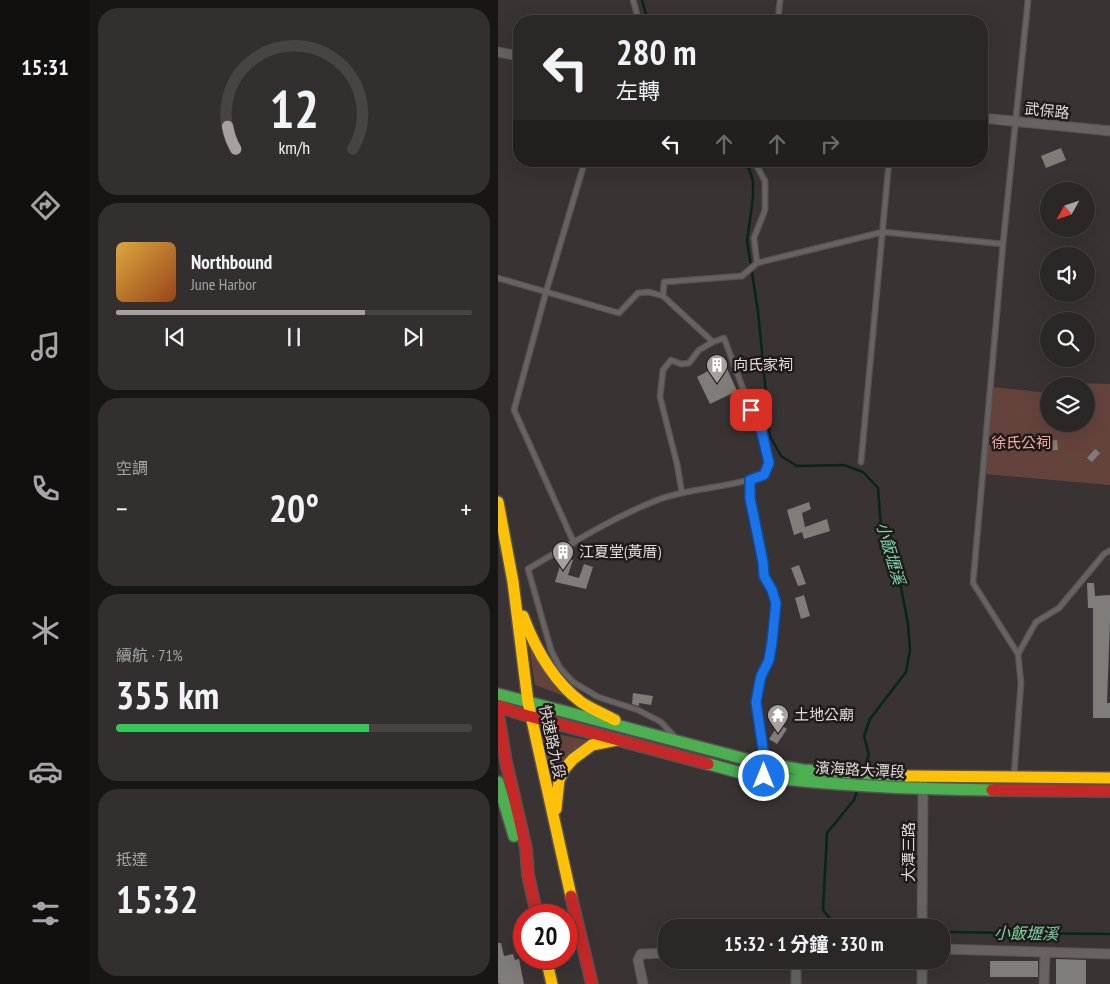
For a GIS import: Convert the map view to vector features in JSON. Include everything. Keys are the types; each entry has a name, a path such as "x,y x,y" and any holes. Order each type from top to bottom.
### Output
{"main road":[{"name":"快速路九段","path":"498,502 513,582 528,702 555,830 592,984"},
{"path":"513,582 528,631 545,663 576,698 631,730"},
{"name":"濱海路大潭段","path":"498,694 753,761 854,780"},
{"name":"濱海路大潭段","path":"498,706 742,772 820,784 854,780 893,781 924,777 1110,778"},
{"path":"498,714 506,762 526,848 528,876"},
{"path":"555,830 556,794 564,768 592,745 622,739"},
{"name":"濱海路大潭段","path":"893,781 922,789 1110,791"},
{"path":"498,782 502,809 528,876 534,904"},
{"path":"549,969 552,984"}],"street":[{"path":"498,52 513,55"},
{"name":"武保路","path":"988,119 1110,131"},
{"name":"大潭三路","path":"922,919 922,789 924,777"},
{"path":"950,949 1110,954"},
{"path":"643,984 638,960 641,954 658,953"},
{"path":"1044,984 1045,953"},
{"path":"796,969 796,984"},
{"path":"922,969 922,984"}],"lane":[{"path":"633,0 637,15"},
{"path":"779,15 780,0"},
{"path":"1014,777 1021,683 1018,654 973,583 1014,122 1028,0"},
{"path":"574,542 514,410 546,292 583,167"},
{"path":"757,167 764,181 765,210 754,238 757,263"},
{"path":"861,462 888,167"},
{"path":"663,296 664,282 742,276 757,263 883,232 1003,244"},
{"path":"498,278 619,313 638,293 649,292 663,296 713,342"},
{"path":"680,742 662,722 638,710 598,697 572,682 560,668 551,650 528,569 610,521 661,499 750,480 764,475 769,463 759,420 751,410 724,338 699,350 689,362 681,364 671,360 663,370 660,396 677,464 682,493"},
{"path":"750,480 750,498 764,576 772,590 776,603 769,660 761,676 756,702 765,762 764,776"},
{"path":"1018,654 1036,622 1059,608 1104,554 1110,550"}],"green space":[{"name":"徐氏公祠","path":"1095,384 1110,384 1110,485 985,474 993,387 1040,392 1040,432 1095,432"},
{"path":"529,646 567,697 535,685"},
{"path":"541,731 587,740 561,762 551,780"}],"building":[{"path":"1061,148 1066,160 1046,168 1041,156"},
{"name":"向氏家祠","path":"724,362 737,391 710,404 697,377"},
{"path":"1057,440 1058,450 1043,450 1043,441"},
{"path":"1095,449 1100,453 1092,462 1087,458"},
{"path":"809,502 811,509 802,513 805,527 827,519 830,531 804,539 802,532 794,535 787,510"},
{"name":"江夏堂(黃厝)","path":"563,556 573,560 568,575 579,578 584,564 593,567 586,589 555,582"},
{"path":"799,565 806,584 798,586 791,568"},
{"path":"1087,583 1094,583 1095,596 1111,595 1107,703 1111,703 1111,718 1093,718 1093,608 1088,608"},
{"path":"804,595 810,616 801,619 795,598"},
{"path":"633,693 653,696 651,705 639,703 639,706 632,704"},
{"name":"土地公廟","path":"779,724 787,729 777,744 769,739"},
{"path":"498,943 501,943 504,956 513,954 513,969 521,969 524,984 498,983"},
{"path":"1056,959 1086,960 1086,984 1056,984"},
{"path":"990,961 1038,961 1038,977 990,977"}],"waterway":[{"name":"小飯壢溪","path":"642,0 646,15"},
{"name":"小飯壢溪","path":"746,167 753,181 753,197 747,241 758,311 770,436 781,456 797,466 844,465 863,472 878,488 881,528 897,566 908,624 910,650 906,672 870,719 864,736 869,755 864,769"},
{"name":"小飯壢溪","path":"830,919 823,910 827,833 854,800 857,791"},
{"name":"小飯壢溪","path":"950,932 1111,934"}],"traffic: fast":[{"path":"498,694 753,761 803,770 906,776"},
{"path":"708,764 746,774 812,782 902,788 992,790"},
{"path":"498,782 514,836"}],"traffic: slow":[{"path":"498,502 513,582 528,702 571,896"},
{"path":"523,616 539,652 562,684 581,702 615,720"},
{"path":"556,809 559,780 565,768 573,759 592,745 617,740"},
{"path":"906,776 1111,778"},
{"path":"549,969 552,984"}],"traffic: jam":[{"path":"498,706 521,714 708,764"},
{"path":"498,714 506,762 526,848 528,875 535,904"},
{"path":"992,790 1111,791"},
{"path":"571,896 592,984"}],"place":[{"name":"向氏家祠","path":"717,384"},
{"name":"江夏堂(黃厝)","path":"563,571"},
{"name":"土地公廟","path":"778,734"}],"route":[{"path":"751,410 759,420 769,463 764,475 750,480 750,498 764,576 772,590 776,603 769,660 761,676 756,702 765,762 764,776"}]}
